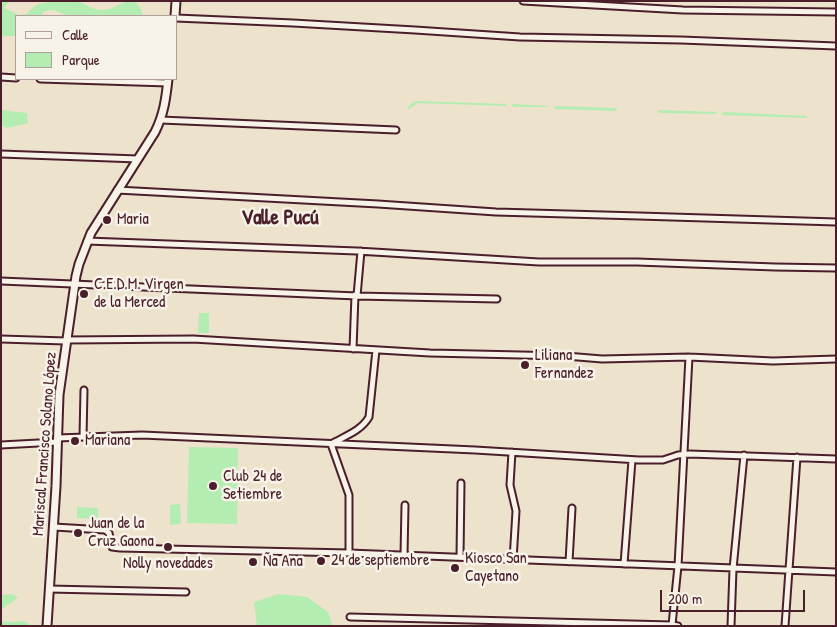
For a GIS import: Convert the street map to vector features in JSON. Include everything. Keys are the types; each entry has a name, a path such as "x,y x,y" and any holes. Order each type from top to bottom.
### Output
{"main road":[{"path":"176,1 176,15"},
{"name":"Mariscal Francisco Solano López","path":"47,626 56,486 58,395 74,284 87,241 95,225 161,120 168,81"}],"street":[{"path":"523,1 683,10 836,12"},
{"path":"178,17 377,27 520,37 681,40 836,46"},
{"path":"1,77 15,78"},
{"path":"104,80 168,81"},
{"path":"161,120 396,130"},
{"path":"1,154 138,159"},
{"path":"117,190 496,212 836,222"},
{"path":"87,241 361,251 539,262 637,262 774,268 836,268"},
{"path":"353,349 361,251"},
{"path":"1,281 498,299"},
{"path":"1,339 66,341 193,339 353,349 458,354 566,356 602,359 689,357 773,361 836,359"},
{"path":"331,444 364,425 369,417 376,350"},
{"path":"350,617 675,625 689,357"},
{"path":"83,437 84,390"},
{"path":"1,445 83,437 142,435 512,452 632,460 663,460 684,454 836,459"},
{"path":"331,444 349,495 349,553"},
{"path":"512,452 510,485 516,511 513,560"},
{"path":"732,626 734,569 744,455"},
{"path":"785,626 797,457"},
{"path":"624,564 632,460"},
{"path":"460,483 460,557"},
{"path":"404,555 405,505"},
{"path":"569,562 572,508"},
{"path":"54,527 105,530 109,533 111,545 114,548 349,553 836,572"},
{"path":"49,589 186,592"}],"green space":[{"path":"1,1 10,1 4,8 19,15 15,15 15,36 1,37"},
{"path":"48,1 76,1 93,8 106,10 132,1 138,5 143,15 65,15 53,10 43,12 43,15 19,15 27,14 35,5"},
{"path":"417,101 506,104 507,106 418,103 409,109 407,108"},
{"path":"513,104 548,106 550,107 513,107"},
{"path":"555,106 617,109 616,111 555,109"},
{"path":"1,110 27,113 28,123 7,128 1,125"},
{"path":"659,110 716,112 717,114 659,113"},
{"path":"723,112 807,117 723,115 721,114"},
{"path":"199,313 209,313 209,333 198,333"},
{"name":"Club 24 de Setiembre","path":"189,447 238,448 237,524 187,523"},
{"path":"180,504 181,524 170,525 170,505"},
{"path":"77,507 98,508 98,519 77,518"},
{"path":"11,594 18,597 1,610 1,597"},
{"path":"279,594 307,597 328,612 333,626 257,626 254,602"},
{"path":"1,620 7,622 23,621 30,624 28,626 1,626"},
{"path":"508,623 544,624 559,626 463,626"}],"place":[{"name":"Maria","path":"107,220"},
{"name":"C.E.D.M. Virgen de la Merced","path":"84,294"},
{"name":"Liliana Fernandez","path":"525,365"},
{"name":"Mariana","path":"75,441"},
{"name":"Club 24 de Setiembre","path":"213,486"},
{"name":"Juan de la Cruz Gaona","path":"78,533"},
{"name":"Nolly novedades","path":"168,547"},
{"name":"24 de septiembre","path":"321,561"},
{"name":"Ña Ana","path":"253,562"},
{"name":"Kiosco San Cayetano","path":"455,568"}],"district":[{"name":"Valle Pucú","path":"280,218"}]}
